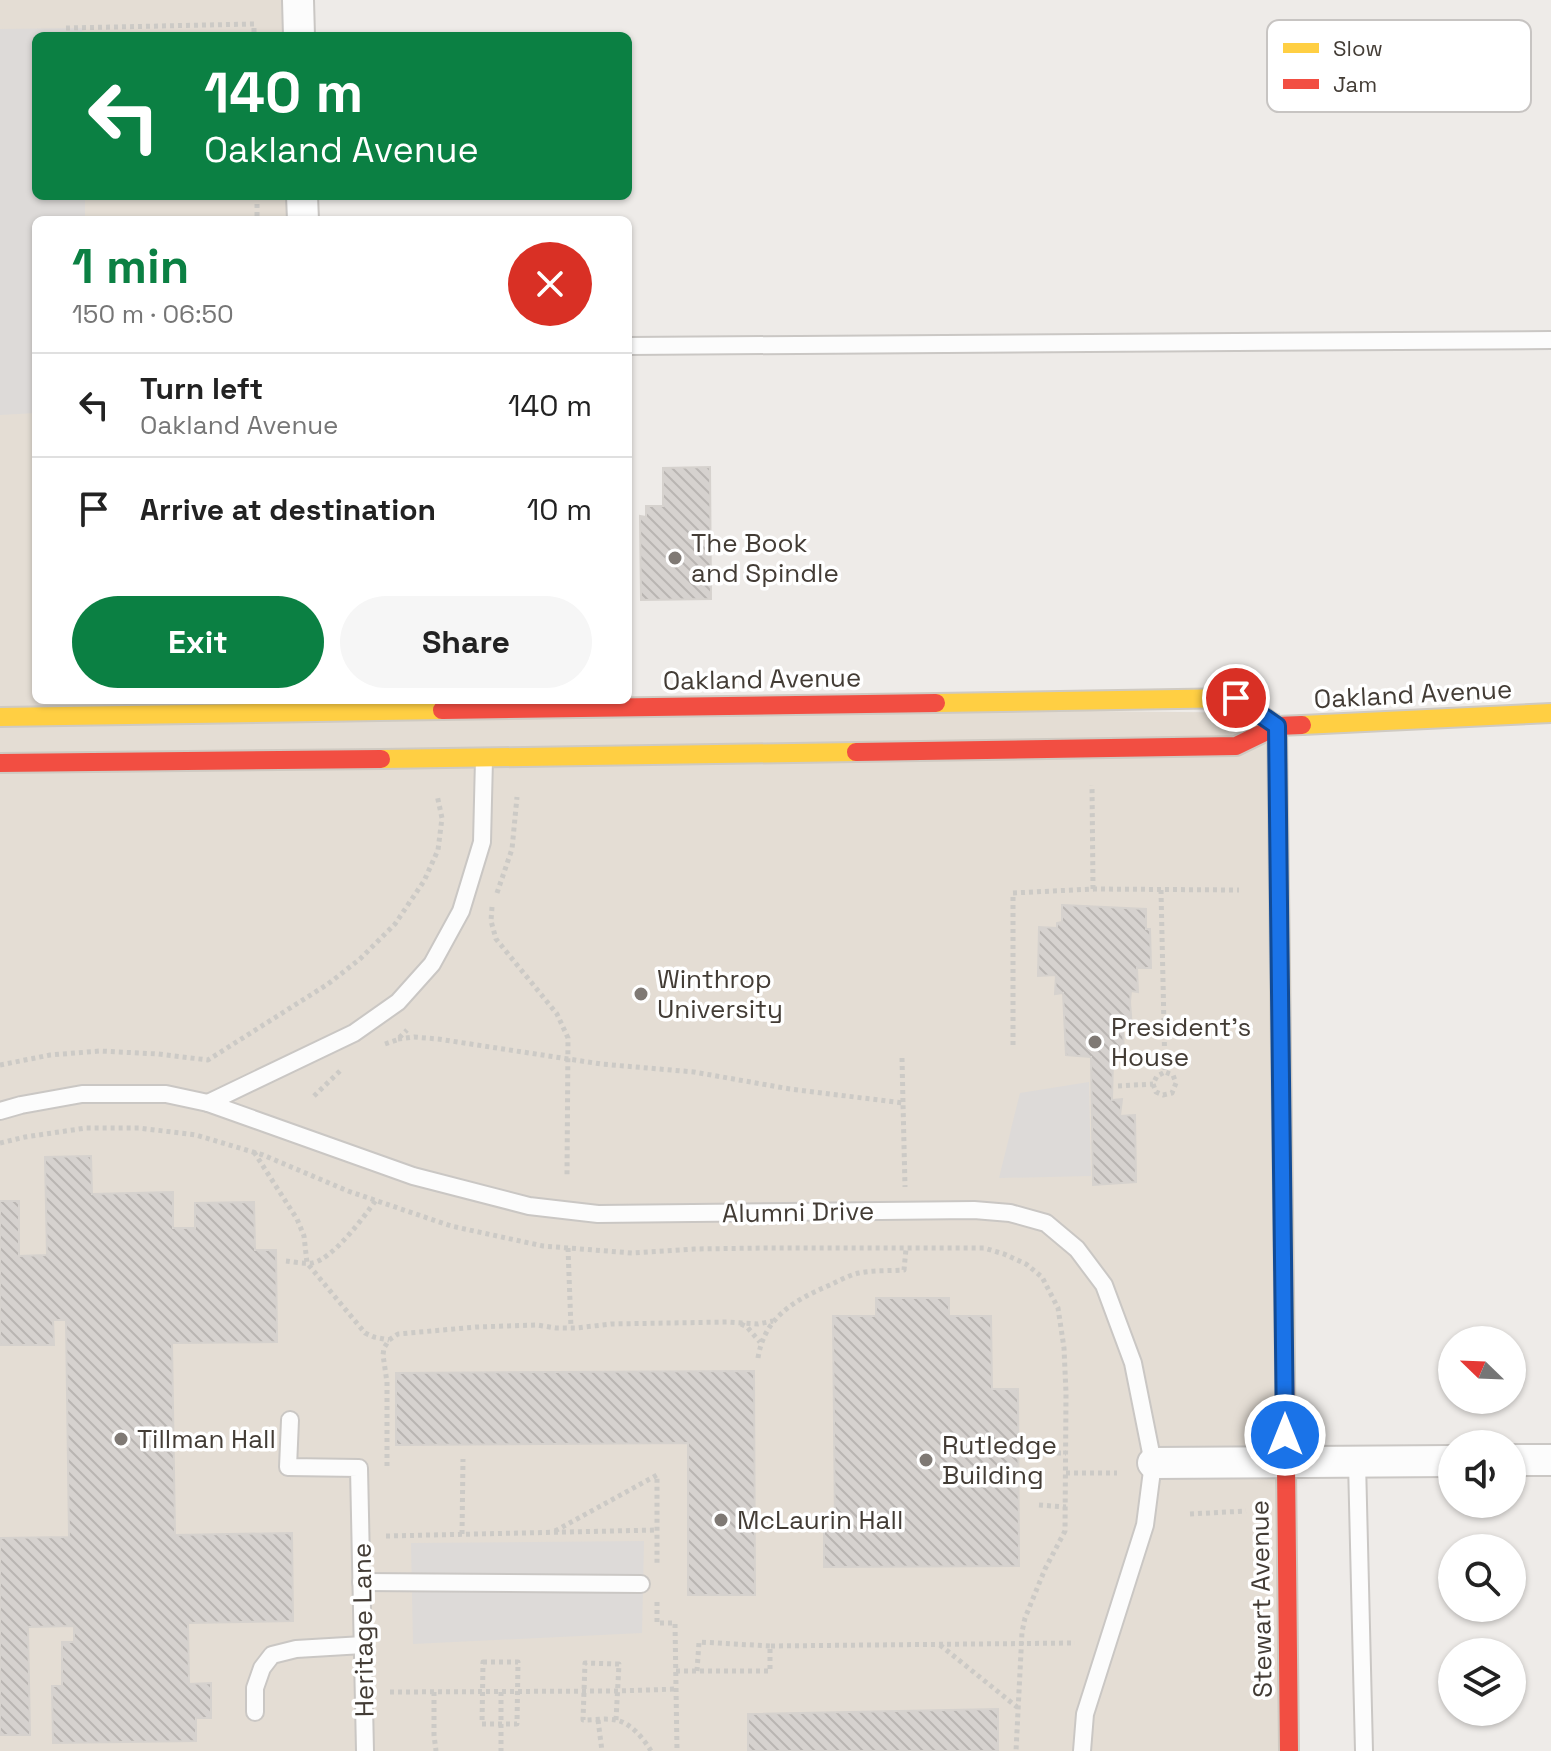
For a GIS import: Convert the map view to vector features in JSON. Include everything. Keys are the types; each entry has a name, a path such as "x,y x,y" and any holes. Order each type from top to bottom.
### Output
{"main road":[{"name":"Oakland Avenue","path":"0,717 321,706 484,722 1236,698 1277,726"},
{"name":"Oakland Avenue","path":"0,763 1236,746 1277,726 1551,713"},
{"path":"484,722 484,758"},
{"name":"Stewart Avenue","path":"1277,726 1289,1751"}],"street":[{"path":"298,0 299,32"},
{"path":"321,706 321,759"},
{"path":"1526,1460 1551,1460"},
{"path":"1153,1463 1438,1461"}],"lane":[{"path":"632,346 1551,340"},
{"path":"208,1103 354,1033 398,1002 432,964 461,911 482,842 484,758"},
{"name":"Alumni Drive","path":"0,1111 82,1094 166,1094 208,1103 413,1176 529,1206 598,1214 974,1210 1010,1213 1046,1223 1077,1249 1104,1285 1133,1363 1153,1463 1145,1525 1085,1714 1082,1751"},
{"name":"Heritage Lane","path":"290,1420 288,1467 359,1468 365,1751"},
{"path":"1357,1462 1364,1751"},
{"path":"361,1582 641,1584"},
{"path":"255,1712 255,1688 262,1668 272,1655 296,1649 363,1645"}],"path":[{"path":"66,28 254,24 254,32"},
{"path":"1079,782 1092,782 1093,889"},
{"path":"0,1065 50,1055 100,1051 208,1060 328,984 360,959 395,924 424,881 438,850 442,818 436,787"},
{"path":"1013,1045 1013,893 1093,889 1239,890"},
{"path":"1161,890 1165,1072"},
{"path":"492,907 491,921 496,939 557,1014 568,1038 567,1175"},
{"path":"397,1040 414,1037 601,1064 694,1072 790,1089 903,1103"},
{"path":"902,1058 903,1210"},
{"path":"1165,1072 1173,1075 1176,1083 1172,1093 1163,1095 1156,1092 1153,1084 1157,1076 1165,1072"},
{"path":"1118,1086 1153,1084"},
{"path":"0,1143 86,1128 139,1128 196,1135 254,1152 348,1191 451,1226 543,1246 632,1253 694,1249 984,1248 1026,1264 1042,1277 1058,1308 1066,1393 1066,1507 1065,1531 1025,1618 1016,1751"},
{"path":"254,1152 297,1219 304,1236 307,1263 365,1333 389,1340"},
{"path":"286,1261 315,1263 329,1254 358,1225 376,1200"},
{"path":"568,1248 571,1328"},
{"path":"758,1358 760,1342 773,1321 784,1311 807,1296 858,1273 904,1270 906,1248"},
{"path":"386,1474 387,1382 383,1355 389,1340 398,1334 476,1327 537,1325 571,1328 611,1324 758,1324 773,1321"},
{"path":"739,1323 747,1327 760,1342"},
{"path":"1041,1453 1066,1453"},
{"path":"462,1534 463,1459"},
{"path":"1066,1473 1117,1473"},
{"path":"554,1532 657,1475 657,1577"},
{"path":"1039,1505 1066,1507"},
{"path":"1190,1514 1246,1511"},
{"path":"386,1536 657,1530"},
{"path":"657,1592 657,1623 675,1623 677,1751"},
{"path":"697,1671 699,1642 770,1646 1075,1643"},
{"path":"939,1644 1017,1707"},
{"path":"676,1671 770,1671 770,1646"},
{"path":"483,1662 518,1662 518,1692 517,1724 482,1724 483,1662"},
{"path":"616,1720 619,1664 585,1663 583,1720 616,1720 628,1725 651,1751"},
{"path":"390,1692 677,1689"},
{"path":"434,1692 436,1751"},
{"path":"501,1692 501,1751"},
{"path":"598,1720 602,1751"}],"shaded area":[{"name":"Winthrop University","path":"0,0 303,0 303,32 32,32 32,200 306,200 306,216 32,216 32,704 419,704 1280,713 1289,1751 0,1751"},
{"path":"82,28 82,32 32,32 32,200 85,200 85,216 32,216 32,413 0,415 0,29"},
{"path":"1089,1082 1091,1176 999,1178 1020,1093"},
{"path":"644,1541 642,1633 413,1644 411,1543"}],"building":[{"name":"The Book and Spindle","path":"710,467 711,599 641,600 640,516 646,517 646,506 663,506 663,468"},
{"name":"President's House","path":"1062,905 1146,909 1151,968 1137,968 1138,992 1131,991 1130,1002 1132,1029 1123,1030 1124,1056 1113,1058 1112,1100 1122,1099 1120,1116 1135,1115 1136,1182 1093,1185 1091,1057 1066,1055 1063,993 1055,994 1056,975 1038,976 1039,927 1057,928 1057,923 1062,922"},
{"name":"Tillman Hall","path":"91,1156 92,1194 173,1192 173,1228 195,1228 195,1203 254,1202 255,1250 276,1250 277,1342 172,1343 175,1535 292,1533 293,1621 188,1623 189,1684 211,1683 211,1718 196,1718 196,1741 53,1743 52,1686 62,1686 62,1642 74,1642 74,1626 28,1627 30,1735 0,1735 0,1538 69,1537 66,1320 53,1320 54,1345 0,1345 0,1201 19,1201 19,1256 47,1255 45,1157"},
{"name":"Rutledge Building","path":"876,1298 949,1298 949,1316 991,1316 992,1389 1018,1389 1019,1566 824,1567 824,1530 835,1530 833,1316 876,1316"},
{"name":"McLaurin Hall","path":"754,1371 755,1595 688,1595 688,1443 396,1445 396,1373"},
{"path":"998,1709 998,1751 748,1751 748,1714"}],"traffic: slow":[{"path":"936,703 1236,698 1277,726"},
{"path":"0,717 442,710"},
{"path":"1302,725 1551,713"},
{"path":"1277,726 1285,1370"},
{"path":"381,759 856,752"}],"traffic: jam":[{"path":"442,710 936,703"},
{"path":"856,752 1236,746 1277,726 1302,725"},
{"path":"0,763 381,759"},
{"path":"1285,1370 1289,1751"}],"place":[{"name":"The Book and Spindle","path":"675,558"},
{"name":"Winthrop University","path":"641,994"},
{"name":"President's House","path":"1095,1042"},
{"name":"Tillman Hall","path":"121,1439"},
{"name":"Rutledge Building","path":"926,1460"},
{"name":"McLaurin Hall","path":"721,1520"}],"route":[{"path":"1236,698 1277,726 1285,1435"}]}
